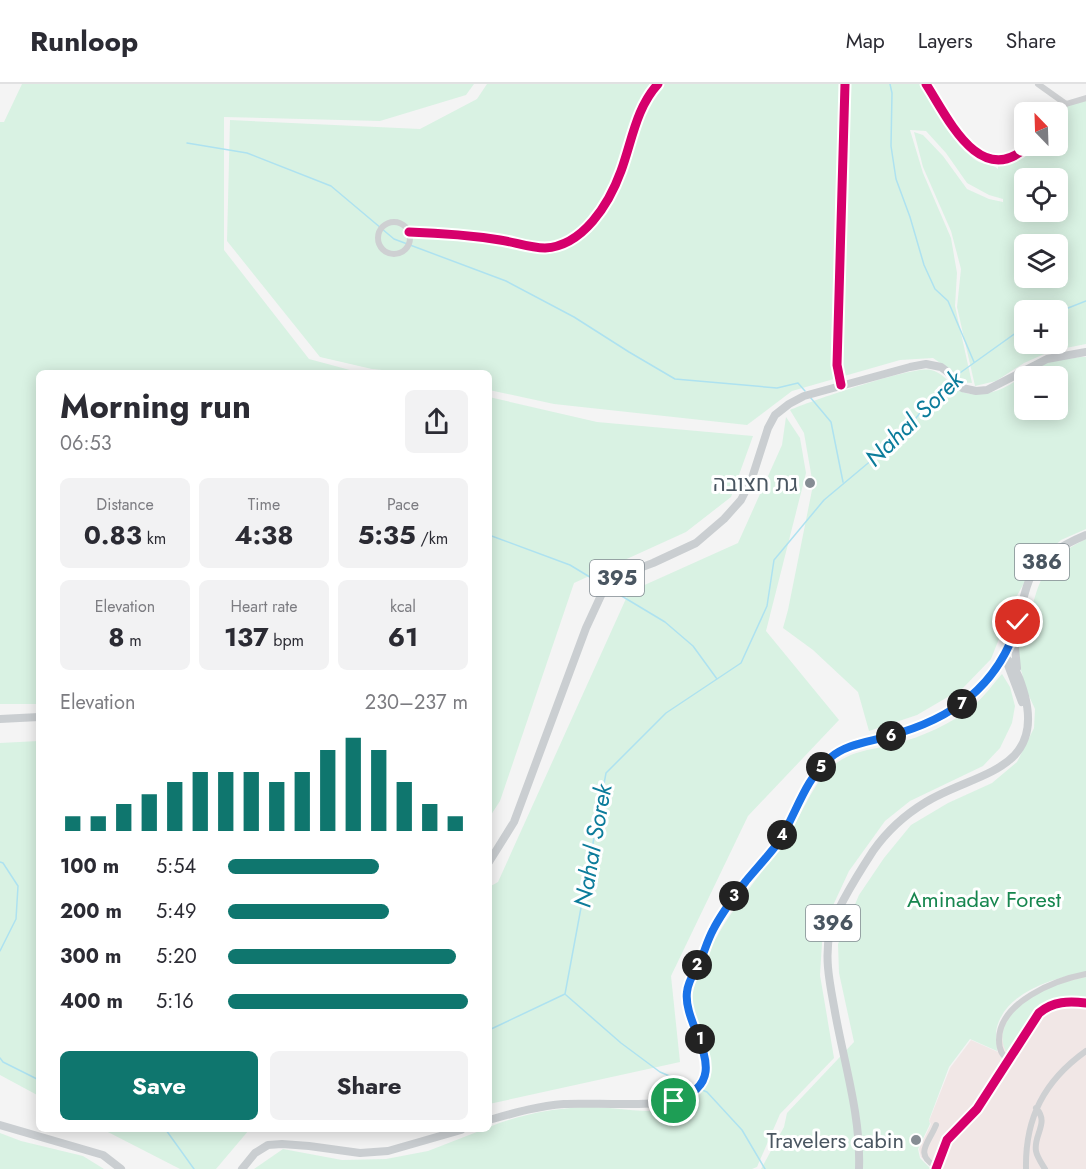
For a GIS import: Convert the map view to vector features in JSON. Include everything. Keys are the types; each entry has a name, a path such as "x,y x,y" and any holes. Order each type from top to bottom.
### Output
{"main road":[{"name":"395","path":"492,857 514,822 582,639 604,589 621,575 680,551 696,543 710,532 741,500 752,478 768,428 775,415 804,396 910,367 926,364 941,368 949,373 958,386 967,390 987,390 1047,359 1086,352"},
{"name":"386","path":"492,1119 538,1107 565,1104 657,1103 688,1096 697,1088 704,1076 705,1058 700,1038 689,1013 686,994 690,980 712,931 728,904 778,842 818,771 831,757 844,749 920,728 950,712 976,693 1004,656 1014,634 1032,573 1052,553 1086,535"},
{"path":"1010,762 1021,747 1027,726 1028,708 1018,675 1013,645 1014,634"},
{"path":"1004,656 1010,660 1018,675"},
{"path":"1004,656 1024,714 1018,742 1010,762"},
{"path":"0,719 36,717"},
{"name":"396","path":"859,1169 859,1142 850,1082 828,977 827,952 834,918 873,852 885,836 905,817 928,801 1010,762"},
{"path":"0,1125 103,1155 121,1169"},
{"path":"242,1169 255,1153 268,1145 309,1146 360,1153 388,1152 454,1132"}],"street":[{"path":"409,232 407,247 400,253 389,254 378,243 379,232 386,224 396,222 409,232 446,233 542,248 554,247 578,237 605,204 620,174 643,103 658,84"},
{"path":"841,385 837,365 845,84"},
{"path":"927,84 957,133 976,152 998,159 1014,155"},
{"path":"1038,84 1063,102"},
{"path":"1068,103 1086,98"},
{"path":"1009,1060 1004,1057 999,1047 999,1038 1000,1029 1009,1015 1034,992 1071,977 1086,974"},
{"path":"936,1125 923,1155 937,1168 947,1140 977,1109 1036,1016 1044,1009 1059,1003 1086,1003"},
{"path":"1026,1169 1029,1132 1036,1108 1049,1086 1086,1051"},
{"path":"1036,1108 1042,1116 1036,1149 1045,1169"}],"shaded area":[{"path":"1086,973 1086,1169 934,1169 921,1157 919,1149 931,1124 929,1121 950,1068 971,1040 998,1052 997,1033 1020,999 1033,991"}],"green space":[{"path":"22,84 474,84 466,95 380,121 224,117 224,250 309,359 350,370 36,370 36,704 0,704 0,122 4,122"},
{"path":"487,84 921,84 938,114 962,147 977,161 998,169 998,164 1023,156 1068,156 1068,106 1086,100 1086,344 1068,348 1068,300 1014,300 1014,354 1044,354 1019,366 1014,366 1014,369 996,381 975,386 957,307 961,269 951,231 923,167 914,132 923,135 943,156 967,189 989,199 1003,202 1003,199 989,195 967,183 946,153 926,131 910,130 923,173 951,238 957,273 955,306 972,383 960,382 949,369 933,358 900,360 792,391 747,425 554,404 492,391 492,370 382,370 320,357 227,241 230,120 420,129 477,99"},
{"path":"1086,357 1086,529 1061,540 1034,565 1014,601 991,659 963,688 917,715 869,731 858,692 813,650 783,628 813,485 804,433 790,410 862,385 905,373 931,370 943,376 957,389 969,394 989,393 1014,382 1014,420 1068,420 1068,366 1040,366"},
{"path":"492,398 597,422 753,436 731,497 686,532 574,583 500,801 492,813"},
{"path":"786,417 800,438 806,473 766,631 839,720 748,816 671,976 680,1062 492,1103 492,885 498,882 629,592 738,543 782,445"},
{"name":"Aminadav Forest","path":"1086,539 1086,972 1060,978 1021,995 1002,1015 997,1027 997,1051 970,1039 949,1067 929,1120 930,1124 918,1149 920,1158 931,1169 761,1169 784,1127 787,1113 854,1042 839,973 838,944 859,895 884,858 911,825 948,803 992,783 1017,762 1034,728 1035,709 1024,685 1014,653 1023,635 1044,575 1066,551"},
{"path":"1002,674 1010,687 1015,706 1012,723 1000,748 983,766 910,801 885,821 849,871 823,927 820,975 834,1058 780,1114 757,1167 752,1169 254,1169 283,1149 342,1160 386,1159 428,1151 477,1132 492,1132 492,1126 547,1111 595,1107 655,1111 682,1105 693,1098 703,1085 708,1068 708,1051 704,1035 692,1005 695,984 702,966 727,920 787,837 826,772 848,756 915,738 936,729 965,712"},
{"path":"36,741 36,1094 0,1075 0,743"},
{"path":"1086,977 1086,1000 1068,999 1044,1004 1030,1018 1008,1054 1002,1036 1004,1028 1008,1019 1021,1004 1047,987"},
{"path":"108,1132 247,1132 216,1169 180,1169"},
{"path":"0,1133 21,1141 83,1156 104,1169 0,1169"}],"waterway":[{"path":"890,84 892,93 891,146 896,179 924,265 935,289 948,301 974,362"},
{"path":"187,143 247,153 331,186 394,239 506,281 574,317 675,379 777,388 798,383 805,391"},
{"name":"Nahal Sorek","path":"1068,308 1086,301"},
{"name":"Nahal Sorek","path":"957,375 1014,334"},
{"name":"Nahal Sorek","path":"492,1029 565,994 606,773 666,713 741,663 767,606 774,560 824,500 904,433 940,388 951,380"},
{"path":"810,397 831,422 843,482"},
{"path":"492,536 570,565 603,585"},
{"path":"610,589 665,622 693,646 717,679"},
{"name":"Nahal Sorek","path":"0,862 18,886 16,919 0,951"},
{"path":"566,995 621,1043 660,1072 693,1086"},
{"name":"Nahal Sorek","path":"0,1058 3,1062 36,1078"},
{"path":"700,1089 707,1092 742,1130 765,1169"},
{"path":"167,1132 194,1169"}],"cycle path":[{"path":"409,232 477,237 539,248 559,245 571,240 593,221 609,197 621,171 644,104 658,84"},
{"path":"841,385 837,365 845,84"},
{"path":"926,84 955,130 980,155 995,160 1014,155"},
{"path":"936,1169 947,1140 977,1109 1039,1013 1050,1006 1061,1003 1086,1003"}],"place":[{"name":"גת חצובה","path":"810,483"},
{"name":"Travelers cabin","path":"916,1140"}],"route":[{"path":"674,1101 688,1096 697,1088 704,1076 705,1058 700,1038 689,1013 686,994 690,980 712,931 728,904 778,842 818,771 831,757 844,749 920,728 964,702 976,693 997,668 1018,622"}]}
